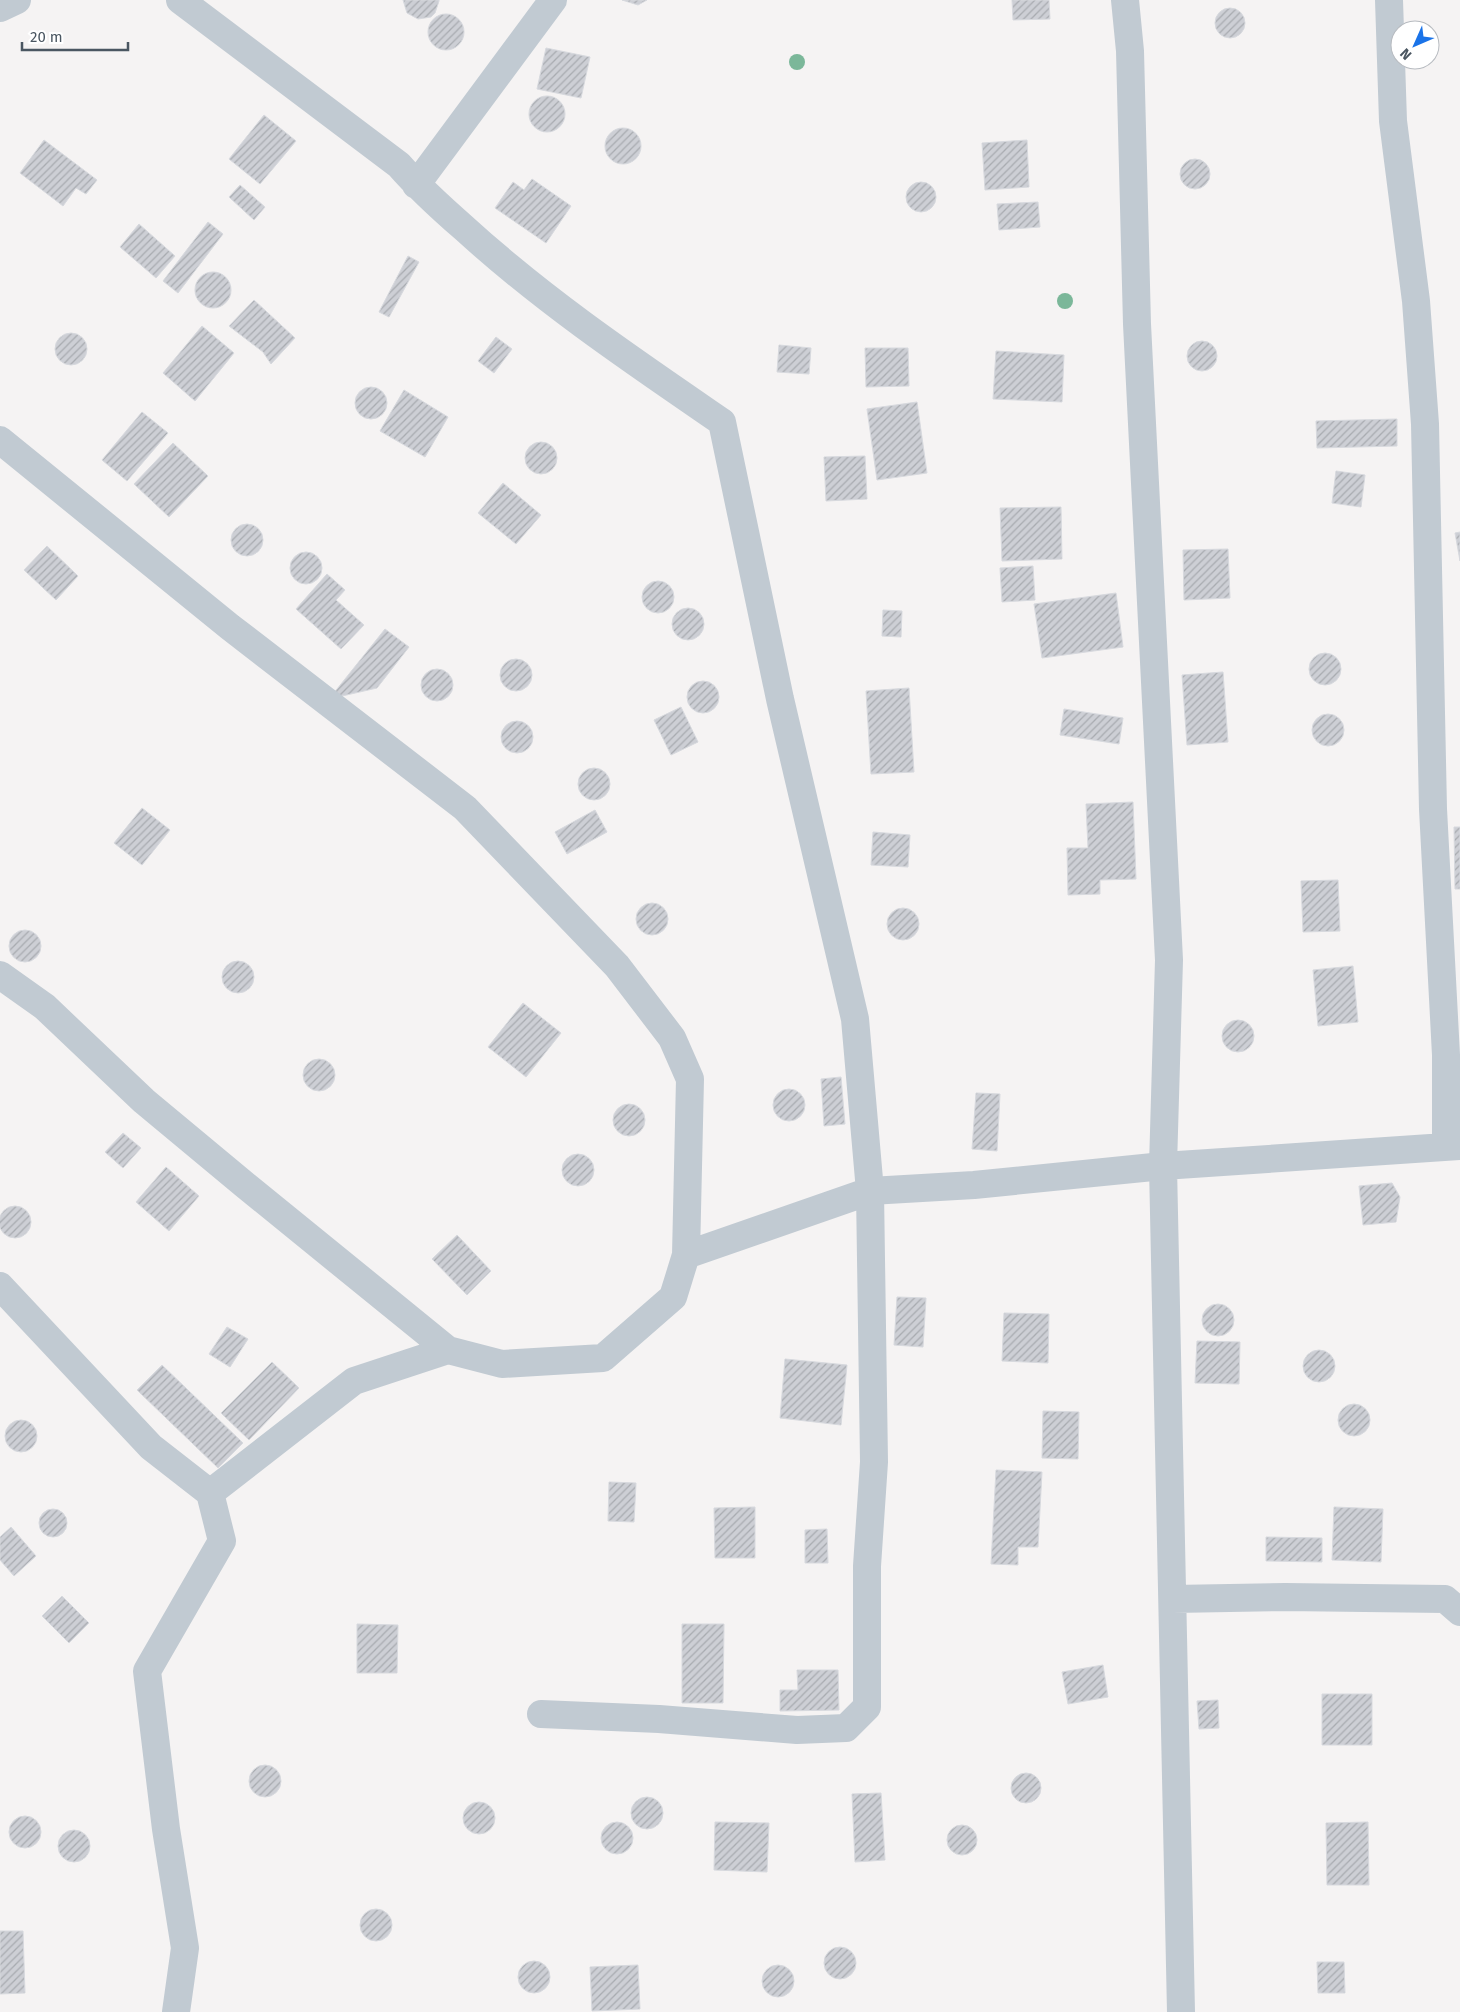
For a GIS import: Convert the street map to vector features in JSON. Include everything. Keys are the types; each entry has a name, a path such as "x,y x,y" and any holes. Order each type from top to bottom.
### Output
{"street":[{"path":"0,8 17,0"},
{"path":"180,0 398,165 416,185 511,271 618,351 722,422 780,698 855,1019 870,1191 874,1462 867,1566 867,1707 846,1728 797,1730 659,1719 541,1714"},
{"path":"416,185 553,0"},
{"path":"1125,0 1130,51 1137,324 1169,960 1163,1166 1180,2012"},
{"path":"686,1255 870,1191 974,1185 1163,1166 1453,1146 1446,1055 1433,809 1425,424 1416,301 1393,121 1389,0"},
{"path":"0,440 230,627 460,803 617,966 672,1038 690,1079 686,1255 673,1297 603,1358 502,1364 448,1350 144,1101 45,1007 0,974"},
{"path":"0,1286 150,1447 210,1494 222,1541 147,1671 166,1829 185,1948 176,2012"},
{"path":"210,1494 354,1381 448,1350"},
{"path":"1173,1599 1285,1597 1445,1599 1460,1612"}],"building":[{"path":"403,0 439,1 435,13 431,17 418,19 407,13"},
{"path":"622,0 647,0 638,5"},
{"path":"1012,0 1049,0 1050,19 1013,20"},
{"path":"1230,8 1241,12 1245,23 1241,34 1230,38 1219,34 1215,23 1219,12"},
{"path":"446,14 453,15 459,19 463,25 463,39 459,45 453,49 446,50 439,49 433,45 429,39 428,32 429,25 433,19 439,15"},
{"path":"546,48 590,57 581,98 537,89"},
{"path":"547,96 554,97 560,101 564,107 564,121 560,127 554,131 547,132 540,131 534,127 530,121 529,114 530,107 534,101 540,97"},
{"path":"264,115 296,141 260,184 229,159"},
{"path":"623,128 630,129 636,133 640,139 640,153 636,159 630,163 623,164 616,163 610,159 606,153 605,146 606,139 610,133 616,129"},
{"path":"44,140 97,180 86,194 76,188 63,206 20,173"},
{"path":"1027,140 1029,187 985,190 982,143"},
{"path":"1195,159 1206,163 1210,174 1206,185 1195,189 1184,185 1180,174 1184,163"},
{"path":"532,179 571,206 546,243 495,208 513,182 524,190"},
{"path":"921,182 932,186 936,197 932,208 921,212 910,208 906,197 910,186"},
{"path":"240,185 265,207 254,220 229,197"},
{"path":"1038,202 1040,227 999,230 997,204"},
{"path":"208,222 223,234 178,293 163,281"},
{"path":"139,224 175,256 156,278 120,247"},
{"path":"408,256 419,262 389,317 379,312"},
{"path":"213,272 220,273 226,277 230,283 230,297 226,303 220,307 213,308 206,307 200,303 196,297 195,290 196,283 200,277 206,273"},
{"path":"254,300 295,338 271,364 263,352 229,326"},
{"path":"202,326 234,353 195,401 163,373"},
{"path":"71,333 77,334 82,338 86,343 86,355 82,360 77,364 71,365 65,364 60,360 56,355 55,349 56,343 60,338 65,334"},
{"path":"496,337 512,349 494,373 478,361"},
{"path":"1202,341 1213,345 1217,356 1213,367 1202,371 1191,367 1187,356 1191,345"},
{"path":"779,345 811,348 809,374 777,372"},
{"path":"865,348 908,348 909,386 866,387"},
{"path":"996,351 1064,355 1062,402 993,399"},
{"path":"371,387 377,388 382,392 386,397 386,409 382,414 377,418 371,419 365,418 360,414 356,409 355,403 356,397 360,392 365,388"},
{"path":"404,390 448,417 425,457 380,431"},
{"path":"917,402 927,473 877,480 867,409"},
{"path":"142,412 168,433 127,481 102,460"},
{"path":"1397,419 1397,446 1317,448 1316,421"},
{"path":"541,442 547,443 552,447 556,452 556,464 552,469 547,473 541,474 535,473 530,469 526,464 525,458 526,452 530,447 535,443"},
{"path":"173,443 208,476 169,517 134,484"},
{"path":"865,456 867,499 826,501 824,457"},
{"path":"1336,471 1365,475 1361,507 1332,503"},
{"path":"503,483 541,515 516,544 478,513"},
{"path":"1061,507 1062,559 1002,561 1000,508"},
{"path":"247,524 253,525 258,529 262,534 262,546 258,551 253,555 247,556 241,555 236,551 232,546 231,540 232,534 236,529 241,525"},
{"path":"1460,532 1460,561 1455,533"},
{"path":"47,546 78,576 56,600 24,570"},
{"path":"1228,549 1230,598 1184,600 1183,550"},
{"path":"306,552 312,553 317,557 321,562 321,574 317,579 312,583 306,584 300,583 295,579 291,574 290,568 291,562 295,557 300,553"},
{"path":"1033,566 1035,600 1002,602 1000,568"},
{"path":"327,574 345,590 336,600 364,625 341,649 296,609"},
{"path":"658,581 664,582 669,586 673,591 673,603 669,608 664,612 658,613 652,612 647,608 643,603 642,597 643,591 647,586 652,582"},
{"path":"1116,593 1123,647 1042,658 1034,604"},
{"path":"688,608 694,609 699,613 703,618 703,630 699,635 694,639 688,640 682,639 677,635 673,630 672,624 673,618 677,613 682,609"},
{"path":"883,610 902,611 901,637 882,636"},
{"path":"385,629 409,647 377,688 329,699"},
{"path":"1325,653 1331,654 1336,658 1340,663 1340,675 1336,680 1331,684 1325,685 1319,684 1314,680 1310,675 1309,669 1310,663 1314,658 1319,654"},
{"path":"516,659 522,660 527,664 531,669 531,681 527,686 522,690 516,691 510,690 505,686 501,681 500,675 501,669 505,664 510,660"},
{"path":"437,669 443,670 448,674 452,679 452,691 448,696 443,700 437,701 431,700 426,696 422,691 421,685 422,679 426,674 431,670"},
{"path":"1223,672 1228,742 1187,745 1182,675"},
{"path":"703,681 709,682 714,686 718,691 718,703 714,708 709,712 703,713 697,712 692,708 688,703 687,697 688,691 692,686 697,682"},
{"path":"909,688 914,772 871,774 866,691"},
{"path":"681,707 698,742 671,755 654,720"},
{"path":"1064,709 1123,718 1119,744 1060,735"},
{"path":"1328,714 1334,715 1339,719 1343,724 1343,736 1339,741 1334,745 1328,746 1322,745 1317,741 1313,736 1312,730 1313,724 1317,719 1322,715"},
{"path":"517,721 523,722 528,726 532,731 532,743 528,748 523,752 517,753 511,752 506,748 502,743 501,737 502,731 506,726 511,722"},
{"path":"594,768 600,769 605,773 609,778 609,790 605,795 600,799 594,800 588,799 583,795 579,790 578,784 579,778 583,773 588,769"},
{"path":"1133,802 1136,879 1100,880 1100,894 1068,895 1067,848 1088,848 1086,804"},
{"path":"142,808 170,830 142,865 114,843"},
{"path":"595,810 607,832 567,854 555,832"},
{"path":"1454,827 1460,827 1460,889 1455,889"},
{"path":"873,832 910,835 908,867 871,865"},
{"path":"1338,880 1340,931 1303,932 1301,881"},
{"path":"652,903 658,904 663,908 667,913 667,925 663,930 658,934 652,935 646,934 641,930 637,925 636,919 637,913 641,908 646,904"},
{"path":"903,908 909,909 914,913 918,918 918,930 914,935 909,939 903,940 897,939 892,935 888,930 887,924 888,918 892,913 897,909"},
{"path":"25,930 31,931 36,935 40,940 40,952 36,957 31,961 25,962 19,961 14,957 10,952 9,946 10,940 14,935 19,931"},
{"path":"238,961 244,962 249,966 253,971 253,983 249,988 244,992 238,993 232,992 227,988 223,983 222,977 223,971 227,966 232,962"},
{"path":"1353,966 1358,1022 1318,1026 1313,970"},
{"path":"523,1003 561,1033 526,1077 488,1047"},
{"path":"1238,1020 1244,1021 1249,1025 1253,1030 1253,1042 1249,1047 1244,1051 1238,1052 1232,1051 1227,1047 1223,1042 1222,1036 1223,1030 1227,1025 1232,1021"},
{"path":"319,1059 325,1060 330,1064 334,1069 334,1081 330,1086 325,1090 319,1091 313,1090 308,1086 304,1081 303,1075 304,1069 308,1064 313,1060"},
{"path":"841,1077 845,1124 824,1126 821,1079"},
{"path":"789,1089 795,1090 800,1094 804,1099 804,1111 800,1116 795,1120 789,1121 783,1120 778,1116 774,1111 773,1105 774,1099 778,1094 783,1090"},
{"path":"976,1093 1000,1094 997,1151 972,1149"},
{"path":"629,1104 635,1105 640,1109 644,1114 644,1126 640,1131 635,1135 629,1136 623,1135 618,1131 614,1126 613,1120 614,1114 618,1109 623,1105"},
{"path":"123,1133 141,1148 123,1168 105,1152"},
{"path":"578,1154 584,1155 589,1159 593,1164 593,1176 589,1181 584,1185 578,1186 572,1185 567,1181 563,1176 562,1170 563,1164 567,1159 572,1155"},
{"path":"166,1167 199,1196 169,1231 136,1202"},
{"path":"1392,1183 1400,1197 1396,1222 1363,1225 1359,1186"},
{"path":"15,1206 21,1207 26,1211 30,1216 30,1228 26,1233 21,1237 15,1238 9,1237 4,1233 0,1228 -1,1222 0,1216 4,1211 9,1207"},
{"path":"457,1235 491,1271 467,1295 432,1259"},
{"path":"897,1297 926,1298 923,1347 894,1345"},
{"path":"1218,1304 1224,1305 1229,1309 1233,1314 1233,1326 1229,1331 1224,1335 1218,1336 1212,1335 1207,1331 1203,1326 1202,1320 1203,1314 1207,1309 1212,1305"},
{"path":"1004,1313 1049,1314 1048,1363 1002,1361"},
{"path":"227,1327 248,1339 230,1367 209,1354"},
{"path":"1197,1341 1240,1342 1239,1384 1195,1383"},
{"path":"1319,1350 1325,1351 1330,1355 1334,1360 1334,1372 1330,1377 1325,1381 1319,1382 1313,1381 1308,1377 1304,1372 1303,1366 1304,1360 1308,1355 1313,1351"},
{"path":"785,1359 847,1365 841,1425 780,1418"},
{"path":"272,1362 299,1388 249,1440 221,1413"},
{"path":"162,1365 243,1443 218,1468 137,1390"},
{"path":"1354,1404 1360,1405 1365,1409 1369,1414 1369,1426 1365,1431 1360,1435 1354,1436 1348,1435 1343,1431 1339,1426 1338,1420 1339,1414 1343,1409 1348,1405"},
{"path":"1043,1411 1079,1412 1078,1459 1042,1458"},
{"path":"21,1420 27,1421 32,1425 36,1430 36,1442 32,1447 27,1451 21,1452 15,1451 10,1447 6,1442 5,1436 6,1430 10,1425 15,1421"},
{"path":"996,1470 1042,1472 1038,1547 1018,1547 1018,1565 991,1564"},
{"path":"609,1482 636,1483 634,1522 608,1521"},
{"path":"755,1507 755,1558 715,1558 714,1508"},
{"path":"1334,1507 1383,1509 1381,1562 1332,1560"},
{"path":"53,1509 63,1513 67,1523 63,1533 53,1537 43,1533 39,1523 43,1513"},
{"path":"11,1527 36,1556 14,1576 0,1560 0,1537"},
{"path":"827,1529 828,1563 805,1563 805,1530"},
{"path":"1266,1537 1322,1538 1322,1562 1266,1561"},
{"path":"62,1596 89,1623 69,1643 42,1616"},
{"path":"357,1624 398,1625 397,1673 357,1673"},
{"path":"682,1624 724,1624 723,1703 682,1703"},
{"path":"1103,1665 1108,1697 1068,1704 1062,1672"},
{"path":"797,1670 838,1670 839,1710 780,1711 780,1690 798,1690"},
{"path":"1322,1694 1372,1694 1372,1745 1322,1745"},
{"path":"1218,1700 1219,1728 1199,1729 1197,1701"},
{"path":"265,1765 271,1766 276,1770 280,1775 280,1787 276,1792 271,1796 265,1797 259,1796 254,1792 250,1787 249,1781 250,1775 254,1770 259,1766"},
{"path":"1026,1773 1037,1777 1041,1788 1037,1799 1026,1803 1015,1799 1011,1788 1015,1777"},
{"path":"881,1793 885,1860 855,1862 852,1794"},
{"path":"647,1797 653,1798 658,1802 662,1807 662,1819 658,1824 653,1828 647,1829 641,1828 636,1824 632,1819 631,1813 632,1807 636,1802 641,1798"},
{"path":"479,1802 485,1803 490,1807 494,1812 494,1824 490,1829 485,1833 479,1834 473,1833 468,1829 464,1824 463,1818 464,1812 468,1807 473,1803"},
{"path":"25,1816 31,1817 36,1821 40,1826 40,1838 36,1843 31,1847 25,1848 19,1847 14,1843 10,1838 9,1832 10,1826 14,1821 19,1817"},
{"path":"617,1822 623,1823 628,1827 632,1832 632,1844 628,1849 623,1853 617,1854 611,1853 606,1849 602,1844 601,1838 602,1832 606,1827 611,1823"},
{"path":"715,1822 769,1823 767,1872 714,1870"},
{"path":"1368,1822 1369,1885 1327,1885 1326,1823"},
{"path":"962,1825 973,1829 977,1840 973,1851 962,1855 951,1851 947,1840 951,1829"},
{"path":"74,1830 80,1831 85,1835 89,1840 89,1852 85,1857 80,1861 74,1862 68,1861 63,1857 59,1852 58,1846 59,1840 63,1835 68,1831"},
{"path":"376,1909 382,1910 387,1914 391,1919 391,1931 387,1936 382,1940 376,1941 370,1940 365,1936 361,1931 360,1925 361,1919 365,1914 370,1910"},
{"path":"0,1931 23,1931 25,1993 0,1994"},
{"path":"840,1947 846,1948 851,1952 855,1957 855,1969 851,1974 846,1978 840,1979 834,1978 829,1974 825,1969 824,1963 825,1957 829,1952 834,1948"},
{"path":"534,1961 540,1962 545,1966 549,1971 549,1983 545,1988 540,1992 534,1993 528,1992 523,1988 519,1983 518,1977 519,1971 523,1966 528,1962"},
{"path":"1317,1962 1344,1962 1345,1993 1318,1993"},
{"path":"638,1965 640,2009 592,2011 590,1967"},
{"path":"778,1965 784,1966 789,1970 793,1975 793,1987 789,1992 784,1996 778,1997 772,1996 767,1992 763,1987 762,1981 763,1975 767,1970 772,1966"}]}
